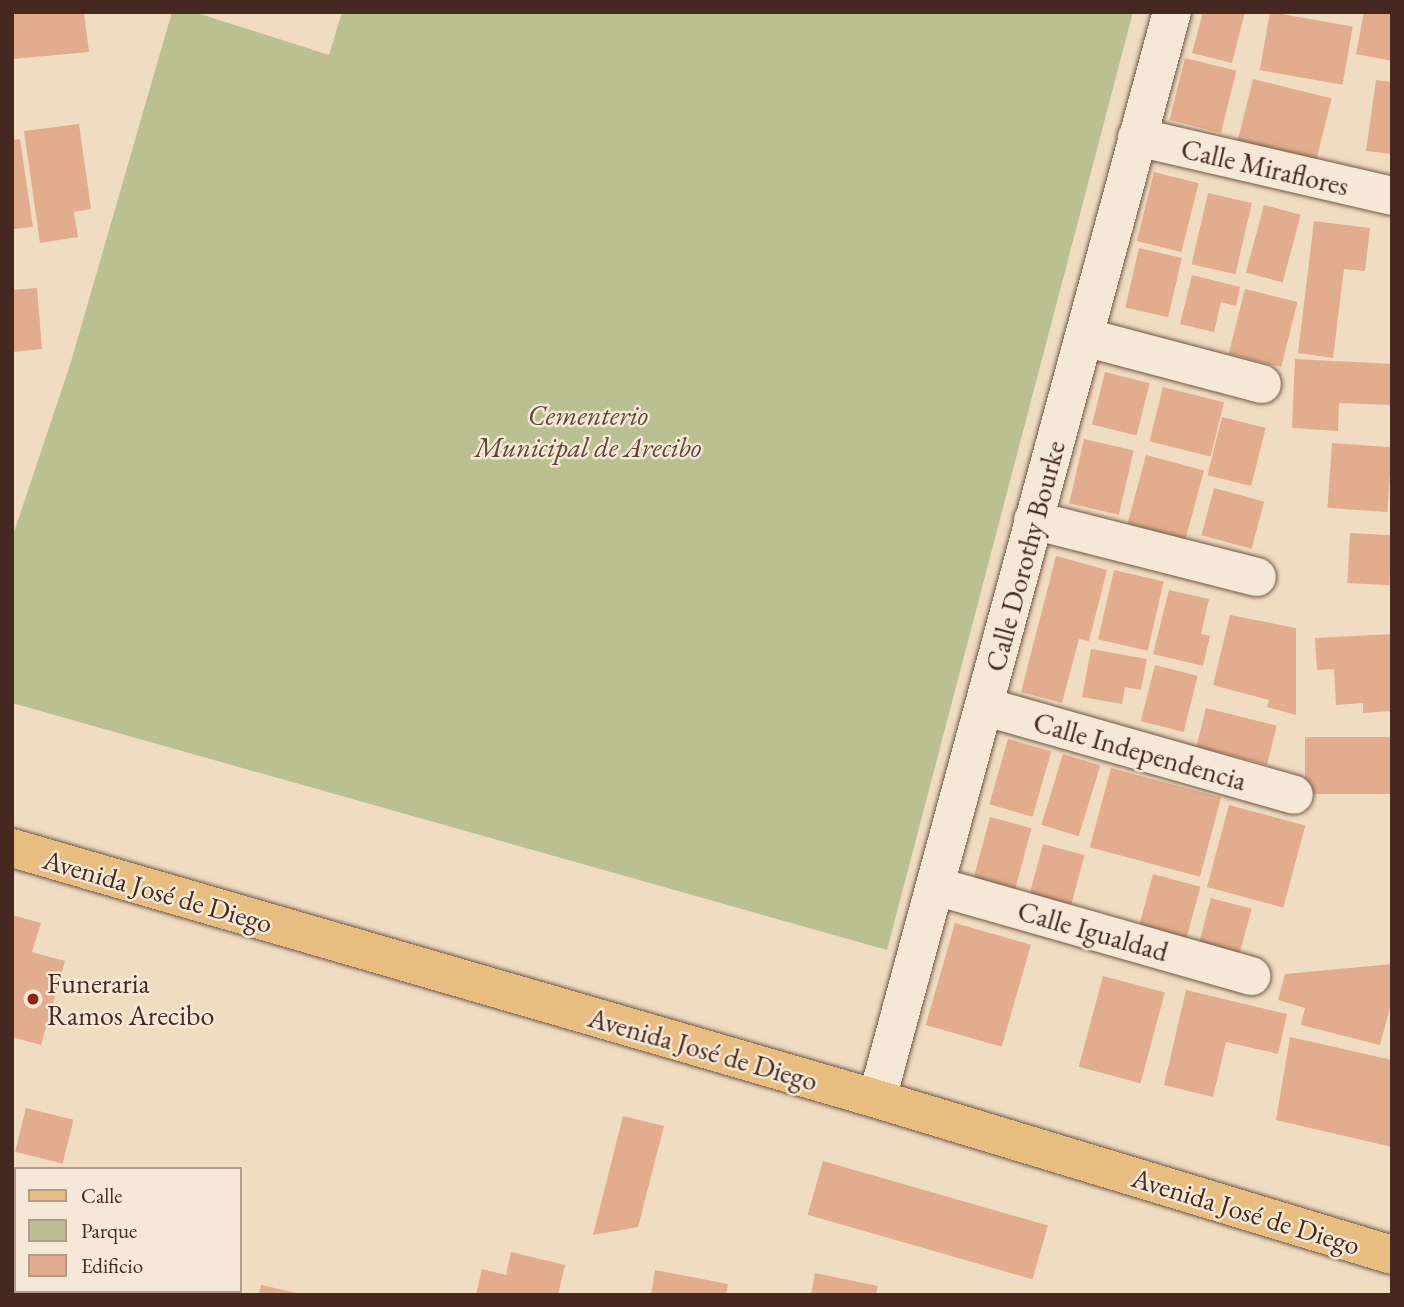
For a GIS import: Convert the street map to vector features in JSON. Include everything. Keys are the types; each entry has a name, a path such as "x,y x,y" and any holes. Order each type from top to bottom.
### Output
{"main road":[{"name":"Avenida José de Diego","path":"12,848 877,1099 1392,1255"}],"street":[{"name":"Calle Dorothy Bourke","path":"877,1099 986,707 1033,520 1171,12"},
{"name":"Calle Miraflores","path":"1138,137 1392,196"},
{"path":"1084,337 1262,384"},
{"path":"1033,520 1257,577"},
{"name":"Calle Independencia","path":"986,707 1294,795"},
{"name":"Calle Igualdad","path":"935,886 1251,976"}],"green space":[{"name":"Cementerio Municipal de Arecibo","path":"172,12 194,12 329,55 342,12 1133,12 887,950 12,703 12,538 70,365"}],"building":[{"path":"12,12 84,12 89,52 12,59"},
{"path":"1203,12 1245,12 1232,63 1192,53"},
{"path":"1270,12 1353,27 1342,85 1260,70"},
{"path":"1364,12 1392,12 1392,61 1356,54"},
{"path":"1185,58 1236,71 1221,133 1170,120"},
{"path":"1253,79 1332,99 1316,162 1237,142"},
{"path":"1376,80 1392,82 1392,154 1366,151"},
{"path":"79,124 91,209 74,212 78,237 40,243 24,131"},
{"path":"20,139 33,227 12,229 12,140"},
{"path":"1154,172 1199,183 1181,252 1137,241"},
{"path":"1208,193 1252,203 1235,274 1192,264"},
{"path":"1264,205 1301,215 1283,282 1246,273"},
{"path":"1314,221 1370,228 1365,271 1344,269 1333,358 1298,353"},
{"path":"1139,248 1182,258 1168,317 1125,307"},
{"path":"1192,275 1240,287 1236,306 1221,302 1214,332 1180,324"},
{"path":"37,288 42,349 12,352 12,290"},
{"path":"1245,289 1297,302 1281,367 1229,354"},
{"path":"1295,359 1392,364 1392,405 1339,403 1338,431 1292,428"},
{"path":"1105,372 1150,383 1137,436 1092,424"},
{"path":"1163,387 1224,402 1211,457 1149,441"},
{"path":"1222,417 1266,428 1251,486 1207,475"},
{"path":"1084,439 1134,450 1119,515 1069,503"},
{"path":"1332,443 1392,447 1387,512 1327,508"},
{"path":"1146,455 1204,471 1186,539 1128,524"},
{"path":"1214,488 1264,501 1252,549 1201,535"},
{"path":"1350,533 1392,535 1389,585 1347,583"},
{"path":"1056,556 1107,570 1089,641 1079,639 1062,703 1021,692"},
{"path":"1114,570 1164,581 1148,651 1098,639"},
{"path":"1169,590 1209,599 1201,634 1210,636 1203,666 1153,654"},
{"path":"1230,615 1296,628 1296,715 1267,707 1269,700 1213,685"},
{"path":"1392,634 1392,711 1363,713 1363,703 1336,705 1334,669 1317,670 1315,638"},
{"path":"1091,649 1147,659 1141,690 1125,687 1122,704 1082,697"},
{"path":"1155,665 1198,676 1184,732 1141,721"},
{"path":"1206,708 1277,726 1267,764 1196,747"},
{"path":"1305,737 1392,737 1392,794 1305,794"},
{"path":"1008,739 1051,751 1033,817 989,804"},
{"path":"1063,754 1100,765 1079,836 1041,825"},
{"path":"1111,768 1221,798 1200,877 1090,847"},
{"path":"1229,805 1305,825 1283,908 1207,887"},
{"path":"990,817 1032,828 1014,892 973,881"},
{"path":"1043,844 1085,855 1068,915 1027,904"},
{"path":"1153,874 1200,887 1186,940 1139,927"},
{"path":"1211,898 1252,909 1239,957 1198,946"},
{"name":"Funeraria Ramos Arecibo","path":"12,915 41,923 32,952 65,961 41,1045 12,1037"},
{"path":"955,923 1031,945 1002,1047 926,1025"},
{"path":"1392,964 1392,1000 1380,1045 1301,1025 1305,1008 1278,1000 1285,974"},
{"path":"1103,976 1165,993 1140,1083 1079,1067"},
{"path":"1186,990 1287,1014 1278,1054 1226,1042 1213,1097 1164,1085"},
{"path":"1290,1037 1392,1060 1392,1147 1276,1120"},
{"path":"26,1108 74,1120 63,1164 15,1152"},
{"path":"623,1116 664,1126 638,1227 593,1235"},
{"path":"823,1161 1048,1225 1032,1279 808,1215"},
{"path":"511,1252 565,1265 558,1295 476,1295 482,1269 506,1275"},
{"path":"655,1270 728,1284 726,1295 651,1295"},
{"path":"815,1273 878,1286 876,1295 811,1295"},
{"path":"261,1285 301,1294 301,1295 259,1295"},
{"path":"90,1293 122,1293 90,1295"},
{"path":"172,1293 203,1293 171,1295"}],"place":[{"name":"Funeraria Ramos Arecibo","path":"33,999"}]}
